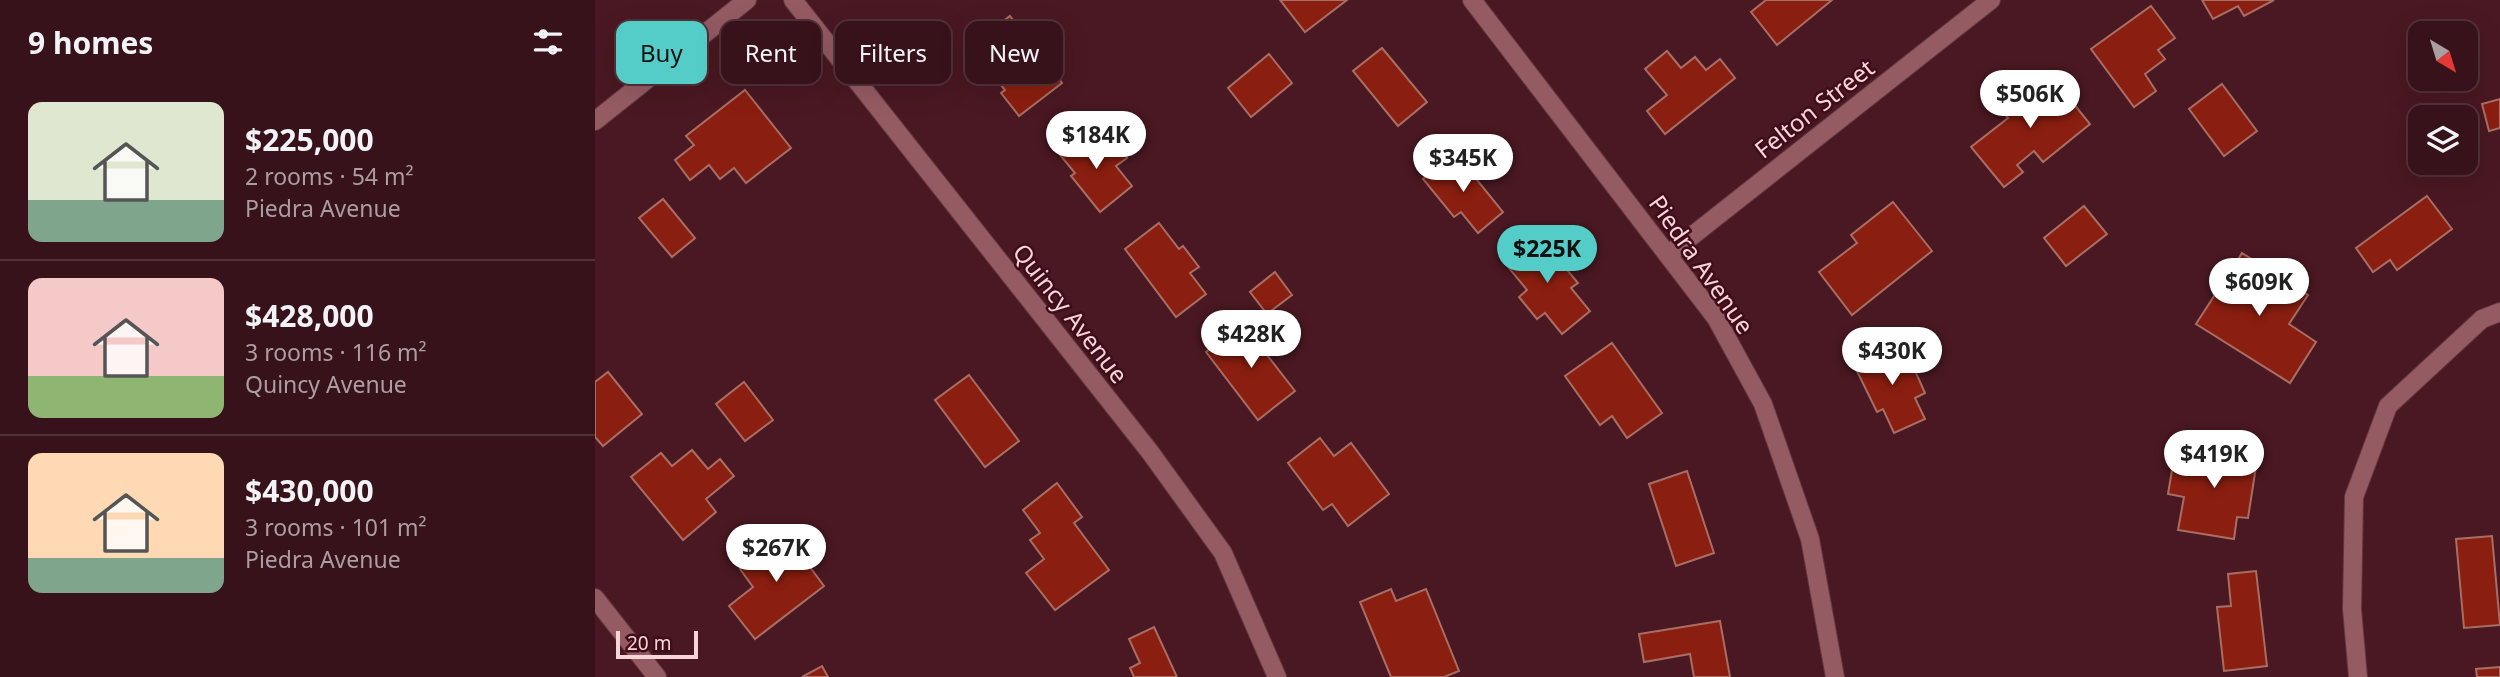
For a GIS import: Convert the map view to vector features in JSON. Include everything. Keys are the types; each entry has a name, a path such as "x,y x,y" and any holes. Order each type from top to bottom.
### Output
{"street":[{"path":"595,121 747,0"},
{"name":"Quincy Avenue","path":"793,0 1150,452 1223,553 1277,677"},
{"name":"Piedra Avenue","path":"1472,0 1716,318 1763,404 1809,539 1835,677"},
{"name":"Felton Street","path":"1669,254 1991,0"},
{"path":"2358,677 2352,609 2354,498 2388,406 2482,318 2500,312"},
{"path":"595,598 657,677"}],"building":[{"path":"1280,0 1347,0 1305,32"},
{"path":"1766,0 1832,0 1777,45 1751,12"},
{"path":"2202,0 2274,0 2244,16 2238,6 2213,19"},
{"path":"2151,6 2175,38 2158,50 2165,59 2145,74 2156,91 2134,107 2091,49"},
{"path":"1382,48 1427,102 1398,126 1353,71"},
{"path":"1667,51 1681,68 1695,57 1706,70 1720,59 1735,78 1665,134 1647,111 1667,95 1645,69"},
{"path":"1269,54 1292,83 1251,117 1228,88"},
{"path":"2053,78 2090,124 2043,162 2034,151 2017,165 2023,172 2004,187 1971,147 2008,118 1999,107 2024,86 2031,95"},
{"path":"1000,84 1061,84 1019,116 1001,93 1005,90"},
{"path":"2222,84 2257,131 2224,156 2189,109"},
{"path":"745,90 791,148 746,183 734,168 720,179 709,165 690,180 675,160 694,145 686,136"},
{"path":"2500,99 2500,128 2489,131 2482,104"},
{"path":"1078,133 1095,155 1113,140 1127,158 1116,166 1132,186 1100,212 1071,176 1075,173 1056,150"},
{"path":"1452,155 1462,167 1465,165 1503,212 1478,233 1461,212 1454,217 1423,179"},
{"path":"2427,196 2452,229 2397,270 2390,260 2373,272 2356,248"},
{"path":"663,199 695,238 672,257 639,218"},
{"path":"1893,202 1932,251 1852,315 1819,272 1857,243 1851,235"},
{"path":"2084,206 2107,234 2066,266 2044,238"},
{"path":"1159,223 1179,249 1183,246 1199,267 1190,273 1206,294 1176,317 1125,249"},
{"path":"1538,235 1578,283 1571,288 1590,311 1562,334 1545,313 1537,319 1519,297 1527,290 1504,262"},
{"path":"2242,253 2308,295 2289,324 2316,342 2290,383 2196,324"},
{"path":"1275,272 1292,295 1267,314 1250,292"},
{"path":"1249,319 1266,341 1260,346 1295,391 1258,420 1206,352"},
{"path":"1612,343 1662,413 1627,438 1612,416 1600,425 1565,376"},
{"path":"1893,344 1905,370 1913,366 1925,393 1915,398 1925,419 1894,433 1883,409 1877,412 1853,363"},
{"path":"608,372 642,414 603,446 595,437 595,382"},
{"path":"969,375 1019,441 985,467 935,400"},
{"path":"744,382 773,420 745,441 716,404"},
{"path":"1320,438 1334,456 1351,443 1389,494 1348,526 1332,504 1323,510 1288,463"},
{"path":"2191,444 2258,454 2248,518 2237,517 2234,539 2178,530 2184,497 2168,494 2173,464 2188,466"},
{"path":"692,450 708,469 720,459 734,476 706,499 716,512 683,540 631,477 661,453 672,466"},
{"path":"1687,471 1714,553 1676,566 1649,484"},
{"path":"1057,483 1082,517 1074,523 1109,570 1055,610 1026,573 1044,559 1030,540 1040,533 1023,510"},
{"path":"796,526 812,547 801,555 824,586 755,639 729,606 753,587 740,569"},
{"path":"2492,536 2500,625 2464,628 2456,539"},
{"path":"2256,571 2267,666 2224,671 2217,607 2231,606 2228,574"},
{"path":"1391,589 1396,601 1426,589 1459,671 1444,677 1391,677 1360,602"},
{"path":"1720,621 1730,677 1694,677 1690,654 1644,662 1639,634"},
{"path":"1154,627 1177,677 1134,677 1130,668 1140,663 1129,639"},
{"path":"822,666 828,677 802,677"},
{"path":"2500,667 2500,677 2477,677 2476,669"}]}
